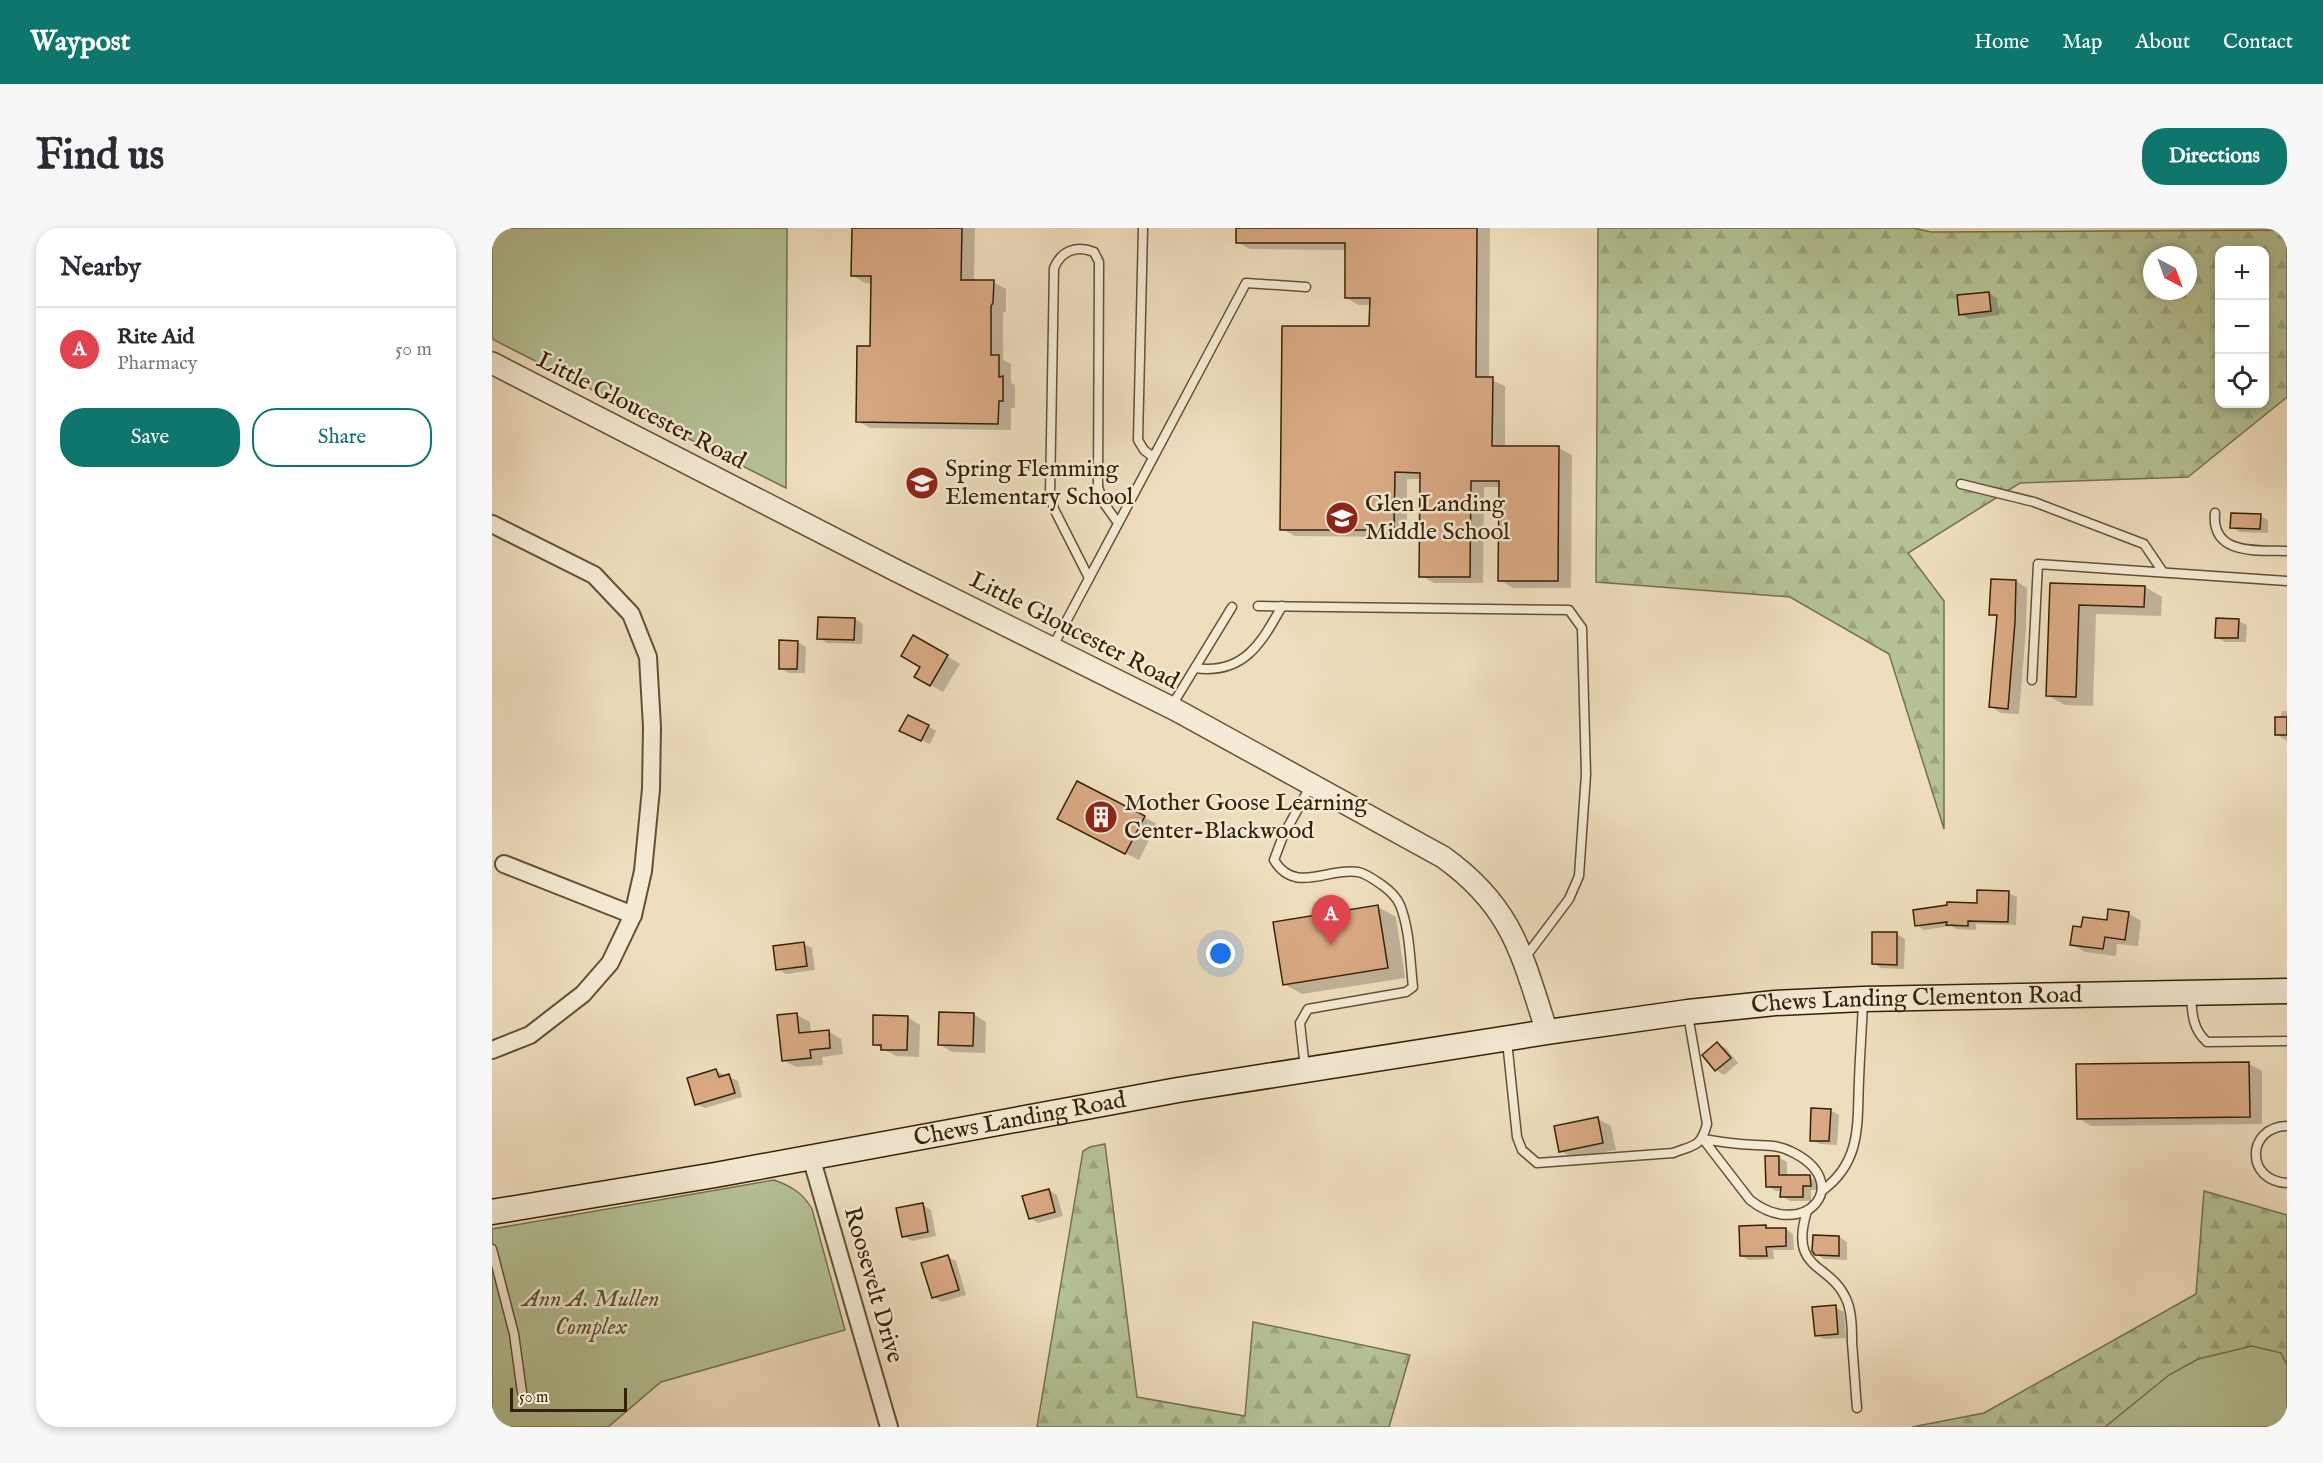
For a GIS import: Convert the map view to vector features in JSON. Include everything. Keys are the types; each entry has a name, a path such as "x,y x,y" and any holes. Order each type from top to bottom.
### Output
{"main road":[{"name":"Chews Landing Clementon Road","path":"1547,1032 1688,1012 1774,1003 1863,999 2287,992"},
{"name":"Chews Landing Road","path":"492,1212 1178,1090 1547,1032"}],"street":[{"name":"Little Gloucester Road","path":"492,363 1170,708 1443,857 1467,875 1497,907 1518,942 1547,1032"},
{"path":"492,524 594,575 631,614 648,657 652,727 651,789 643,871 633,915 610,963 583,994 530,1035 492,1050"},
{"path":"504,864 633,915"},
{"name":"Roosevelt Drive","path":"811,1157 887,1426"}],"lane":[{"path":"1143,228 1138,440 1144,450 1153,457"},
{"path":"1089,578 1053,508 1050,495 1054,268 1057,260 1069,250 1087,249 1094,252 1099,262 1098,487 1103,502 1118,523"},
{"path":"1051,648 1246,283 1306,287"},
{"path":"1961,484 2034,502 2144,544 2163,572"},
{"path":"2215,513 2214,525 2226,543 2244,549 2287,551"},
{"path":"2032,680 2038,564 2287,581"},
{"path":"1258,606 1569,610 1582,628 1586,774 1579,876 1569,899 1523,959"},
{"path":"1195,668 1222,669 1243,660 1266,632 1282,606"},
{"path":"1170,708 1232,608"},
{"path":"1306,1070 1300,1023 1308,1009 1406,992 1413,987 1404,917 1399,903 1386,888 1370,876 1356,872 1296,878 1281,871 1274,860 1283,836 1311,785"},
{"path":"2191,994 2198,1035 2207,1042 2287,1041"},
{"path":"1703,1139 1750,1200 1759,1208 1774,1215 1791,1216 1807,1211 1818,1201 1824,1190 1836,1180 1849,1161 1857,1137 1863,999"},
{"path":"1507,1038 1517,1137 1522,1150 1537,1163 1673,1153 1703,1139 1707,1124 1688,1012"},
{"path":"2287,1126 2276,1127 2268,1131 2261,1138 2256,1155 2262,1172 2268,1178 2287,1183"},
{"path":"1703,1139 1775,1146 1790,1150 1814,1169 1821,1179 1824,1190"},
{"path":"1807,1211 1801,1231 1803,1249 1814,1266 1832,1281 1848,1303 1857,1408"},
{"path":"492,1249 514,1335 522,1392"}],"green space":[{"path":"492,228 787,228 786,488 492,339"},
{"path":"1598,228 1913,228 1931,232 2287,230 2287,397 2188,477 2020,483 1908,553 1944,601 1944,829 1889,654 1790,597 1596,582"},
{"path":"1105,1144 1137,1397 1245,1416 1253,1322 1410,1355 1389,1427 1037,1427 1083,1151"},
{"name":"Ann A. Mullen Complex","path":"774,1180 796,1191 812,1209 845,1330 661,1382 608,1427 492,1427 492,1229"},
{"path":"2204,1191 2287,1215 2287,1427 1912,1427 1984,1413 2196,1294"},
{"path":"2252,1346 2281,1353 2287,1365 2287,1427 2105,1427 2169,1375 2198,1359"}],"building":[{"path":"852,228 962,228 961,280 994,280 991,306 991,355 999,355 999,377 1003,376 1003,401 999,401 998,424 856,422 857,346 870,346 871,276 851,276"},
{"path":"1236,228 1477,228 1476,377 1493,377 1492,446 1559,446 1558,581 1498,581 1499,481 1471,481 1470,577 1419,577 1420,473 1395,472 1394,530 1280,530 1282,326 1369,326 1370,298 1345,298 1345,243 1236,243"},
{"path":"1989,292 1991,311 1959,315 1957,295"},
{"path":"2231,513 2261,514 2260,529 2230,528"},
{"path":"1991,579 2016,580 2008,709 1989,707 1997,615 1989,615"},
{"path":"2050,583 2145,586 2144,607 2079,605 2076,697 2046,696"},
{"path":"818,617 855,618 854,640 817,639"},
{"path":"2216,618 2239,619 2238,638 2215,638"},
{"path":"913,635 948,655 930,686 914,677 920,667 901,656"},
{"path":"779,640 798,641 797,669 779,669"},
{"path":"908,715 929,725 921,741 899,731"},
{"path":"2275,717 2287,717 2287,735 2275,735"},
{"name":"Mother Goose Learning Center-Blackwood","path":"1077,781 1145,816 1125,854 1057,819"},
{"path":"1977,890 2009,891 2008,922 1968,921 1968,926 1946,925 1947,922 1915,926 1913,910 1947,905 1947,902 1977,903"},
{"path":"1378,905 1388,968 1283,985 1273,922"},
{"path":"2108,909 2129,912 2125,940 2105,937 2103,949 2070,945 2073,926 2081,927 2083,917 2107,920"},
{"path":"1872,932 1897,932 1897,965 1872,964"},
{"path":"804,942 807,966 776,970 773,946"},
{"path":"939,1012 974,1013 973,1046 938,1045"},
{"path":"797,1013 799,1033 829,1030 830,1048 810,1050 811,1058 782,1061 777,1015"},
{"path":"873,1015 908,1016 907,1050 881,1050 881,1045 873,1045"},
{"path":"1717,1042 1731,1058 1715,1071 1702,1055"},
{"path":"2249,1062 2250,1117 2077,1119 2076,1064"},
{"path":"716,1069 719,1077 729,1074 735,1093 695,1105 687,1078"},
{"path":"1811,1108 1831,1109 1829,1141 1810,1141"},
{"path":"1598,1117 1603,1143 1559,1152 1554,1126"},
{"path":"1765,1156 1779,1156 1779,1175 1810,1175 1811,1186 1803,1186 1803,1197 1780,1197 1781,1187 1766,1187"},
{"path":"1049,1189 1055,1212 1029,1219 1022,1196"},
{"path":"923,1203 928,1232 902,1237 896,1208"},
{"path":"1766,1225 1766,1228 1786,1228 1786,1246 1766,1247 1767,1256 1740,1256 1739,1226"},
{"path":"1813,1235 1839,1236 1839,1256 1815,1255 1812,1251"},
{"path":"948,1255 959,1290 932,1298 921,1263"},
{"path":"1836,1305 1838,1334 1815,1336 1812,1307"}],"place":[{"name":"Spring Flemming Elementary School","path":"922,483"},
{"name":"Glen Landing Middle School","path":"1342,518"},
{"name":"Mother Goose Learning Center-Blackwood","path":"1101,817"},
{"name":"Rite Aid","path":"1331,945"}]}
